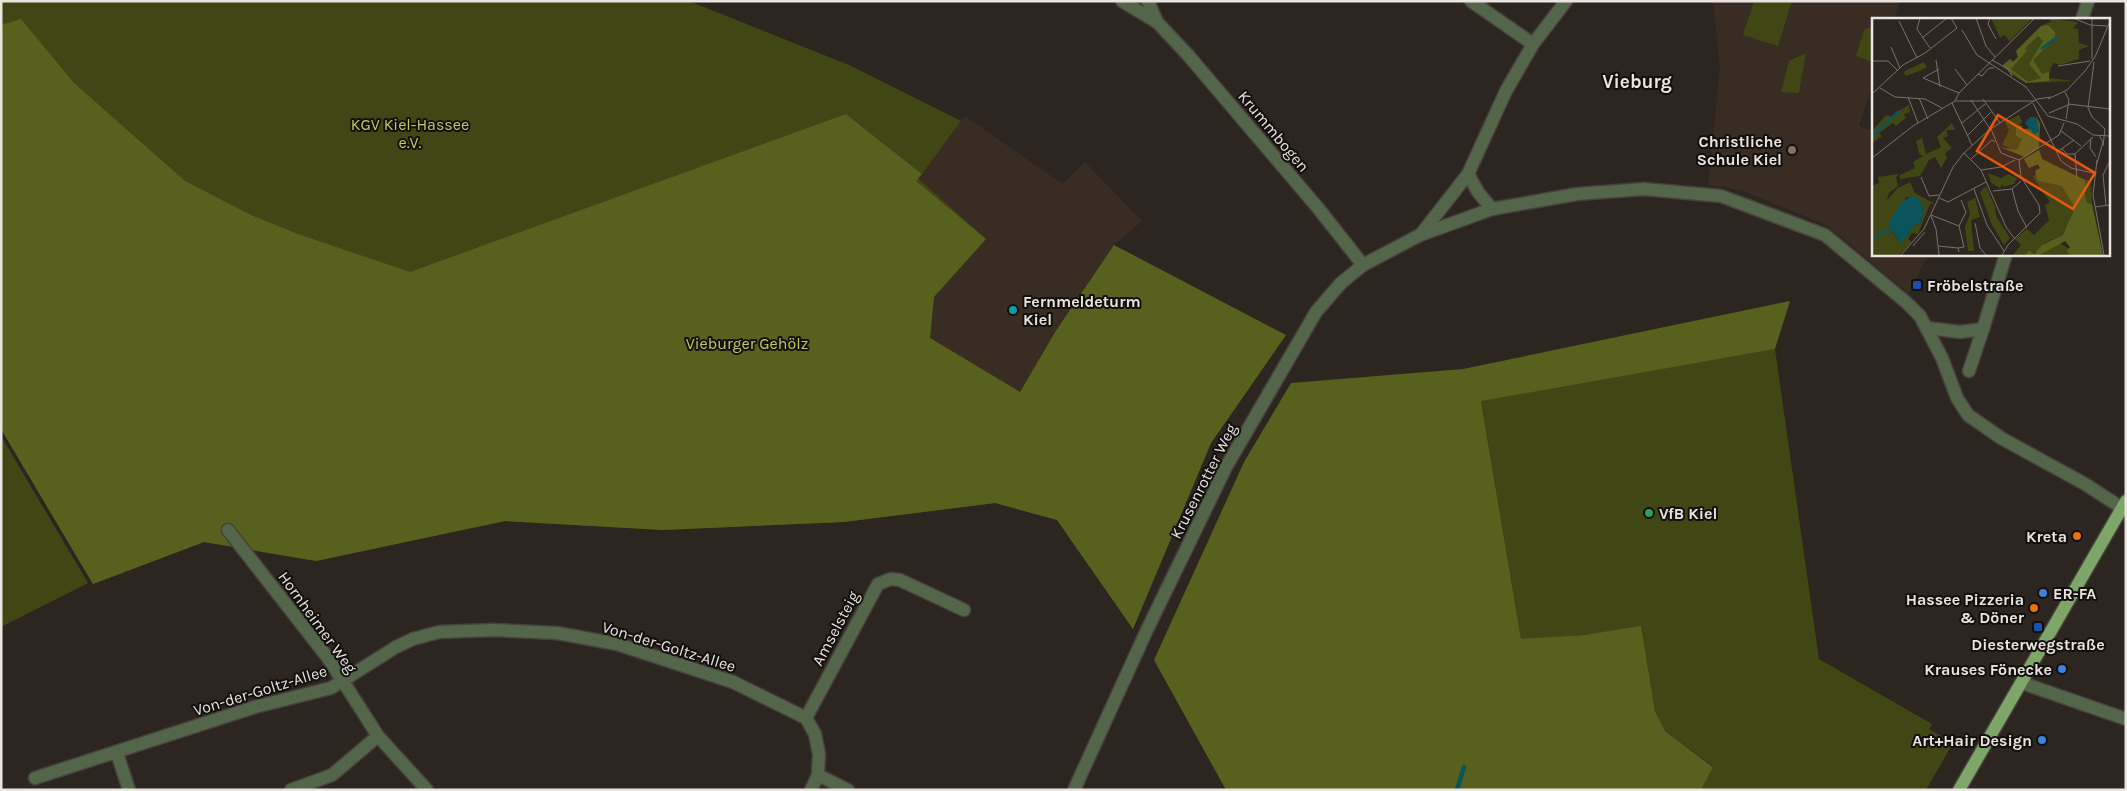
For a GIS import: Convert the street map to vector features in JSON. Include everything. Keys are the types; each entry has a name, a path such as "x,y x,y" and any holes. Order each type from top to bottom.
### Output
{"main road":[{"path":"1959,790 2124,505"}],"street":[{"name":"Krummbogen","path":"1122,1 1157,22 1188,55 1316,205 1363,266"},
{"name":"Krummbogen","path":"1148,1 1157,22"},
{"path":"1471,1 1533,44"},
{"name":"Krusenrotter Weg","path":"1420,235 1468,174 1506,91 1533,44 1566,1"},
{"path":"2082,18 2088,1"},
{"path":"1468,174 1478,192 1492,209 1577,194 1644,189 1721,196 1825,235 1907,303 1928,328 1957,398 1968,414 2001,438 2124,505"},
{"name":"Krusenrotter Weg","path":"1074,790 1146,632 1226,467 1316,312 1341,284 1363,266 1420,235 1492,209"},
{"path":"1969,371 2006,255"},
{"path":"1928,328 1960,332 1983,329"},
{"name":"Hornheimer Weg","path":"228,530 328,658 378,736 427,790"},
{"name":"Amselsteig","path":"806,718 878,584 891,579 900,580 964,610"},
{"name":"Von-der-Goltz-Allee","path":"35,778 255,707 332,688 396,647 412,639 439,632 494,630 557,633 617,644 733,682 806,718"},
{"path":"2022,683 2126,719"},
{"path":"806,718 816,734 819,754 818,774 810,790"},
{"path":"291,790 332,775 378,736"},
{"path":"117,752 129,790"},
{"path":"818,774 848,790"}],"shaded area":[{"name":"Christliche Schule Kiel","path":"1713,1 1900,1 1894,18 1872,18 1872,86 1859,126 1872,131 1872,255 1928,255 1909,294 1828,226 1741,190 1708,185 1720,68"},
{"path":"965,116 1063,184 1085,162 1142,221 1114,245 1055,331 1020,392 930,338 934,297 986,239 916,181"}],"green space":[{"name":"Vieburger Gehölz","path":"1,1 689,1 849,65 961,121 922,174 846,114 986,239 934,297 930,338 1020,392 1286,335 1211,443 1133,629 1057,520 995,503 844,522 663,530 505,521 316,561 204,542 93,584 1,429"},
{"path":"1754,1 1792,1 1778,46 1743,35"},
{"name":"Vieburger Gehölz","path":"21,19 74,83 185,181 251,215 298,234 410,272 846,114 922,174 916,181 986,239 934,297 930,338 1020,392 1055,332 1114,245 1286,335 1211,443 1133,629 1057,520 995,503 844,522 663,530 505,521 316,561 204,542 93,584 1,429 1,25"},
{"path":"1869,28 1872,30 1872,62 1856,56 1864,30"},
{"path":"1806,53 1799,93 1781,92 1789,61"},
{"path":"1790,301 1775,349 1481,401 1521,639 1584,635 1641,626 1655,711 1665,731 1713,767 1701,790 1226,790 1154,660 1244,462 1291,383 1463,369"},
{"name":"VfB Kiel","path":"1775,349 1819,659 1932,724 1929,729 1953,743 1926,790 1701,790 1713,766 1665,731 1655,711 1641,627 1584,635 1521,640 1481,400"},
{"path":"1,436 88,583 1,627"}],"waterway":[{"path":"1457,790 1464,767"}],"place":[{"name":"Christliche Schule Kiel","path":"1792,150"},
{"name":"Fröbelstraße","path":"1917,285"},
{"name":"Fernmeldeturm Kiel","path":"1013,310"},
{"name":"VfB Kiel","path":"1649,513"},
{"name":"Kreta","path":"2077,536"},
{"name":"ER-FA","path":"2043,593"},
{"name":"Hassee Pizzeria & Döner","path":"2034,608"},
{"name":"Diesterwegstraße","path":"2038,627"},
{"name":"Krauses Fönecke","path":"2062,669"},
{"name":"Art+Hair Design","path":"2042,740"}],"district":[{"name":"Vieburg","path":"1637,81"}],"park label":[{"name":"KGV Kiel-Hassee e.V.","path":"410,133"}]}
